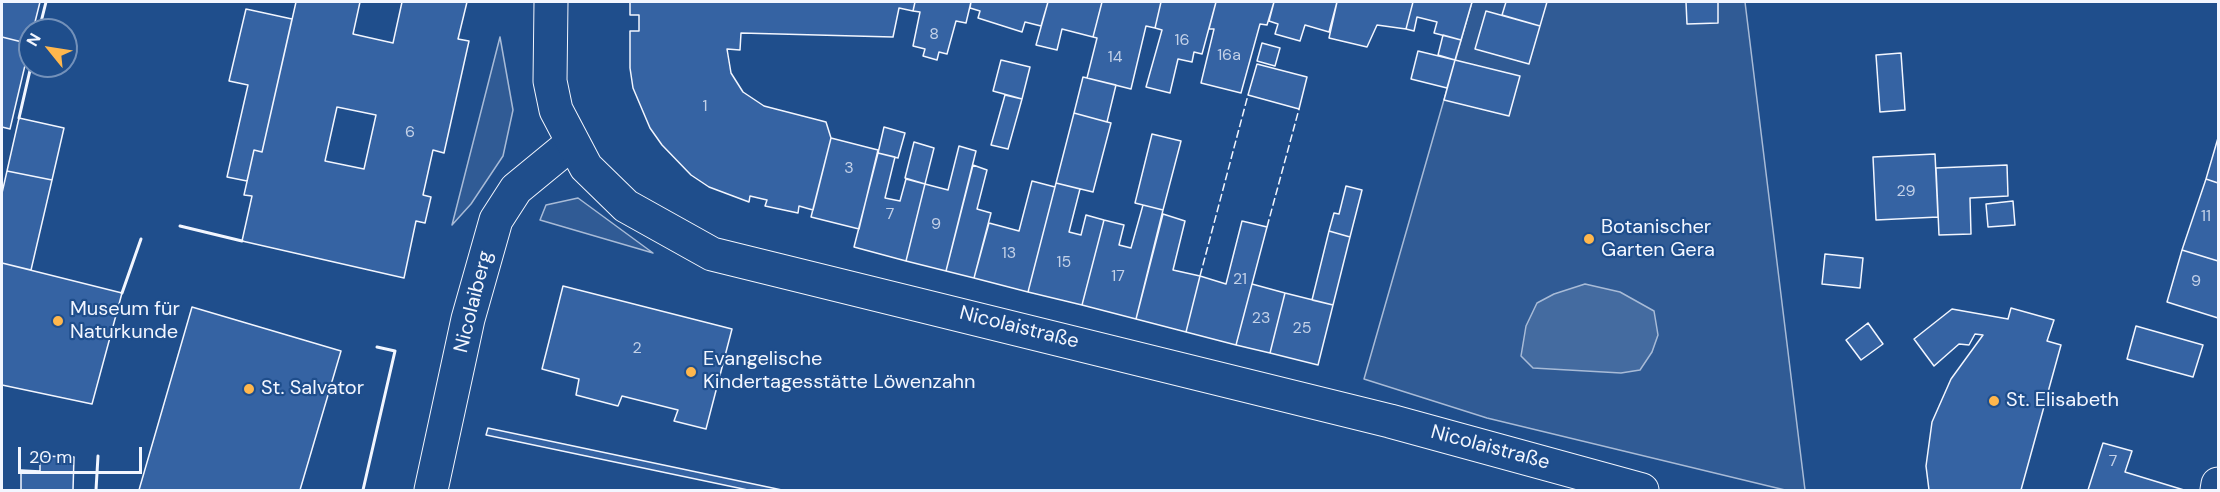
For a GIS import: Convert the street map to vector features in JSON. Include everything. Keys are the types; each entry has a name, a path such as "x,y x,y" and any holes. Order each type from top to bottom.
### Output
{"main road":[{"name":"Nicolaistraße","path":"551,2 550,81 556,110 586,167 626,206 712,254 1390,421 1642,490"},
{"name":"Nicolaiberg","path":"431,490 468,319 496,220 516,189 572,143"},
{"path":"2217,490 2218,484"}],"shaded area":[{"name":"Botanischer Garten Gera","path":"1472,2 1745,2 1805,490 1785,490 1487,418 1364,379"},
{"path":"500,37 513,110 503,156 471,204 452,225"},
{"path":"578,198 653,253 540,220 546,205"},
{"path":"1585,284 1620,292 1654,311 1658,335 1652,352 1640,370 1621,373 1533,368 1521,356 1526,326 1537,303 1554,294"}],"building":[{"path":"2,2 40,2 36,18 18,18 18,41 2,37"},
{"path":"296,2 360,2 353,34 393,43 402,2 467,2 458,39 469,41 444,153 433,150 423,195 431,197 425,223 416,221 404,278 242,241 252,196 244,195 254,150 262,152","holes":["337,107 376,115 364,169 325,161"]},
{"path":"630,2 915,2 913,11 899,8 893,37 741,33 740,50 727,49 731,73 743,92 764,106 826,122 831,138 813,210 799,206 798,213 765,206 767,200 750,196 749,202 709,187 691,175 662,145 650,128 633,88 630,68 630,31 639,31 639,15 630,15"},
{"path":"915,2 971,2 966,23 956,21 947,54 939,52 937,60 923,56 925,49 913,46 920,12 913,11"},
{"path":"971,2 1048,2 1041,26 1025,22 1022,32 978,18 980,11 970,8"},
{"path":"1048,2 1102,2 1093,37 1062,29 1057,50 1036,45"},
{"path":"1102,2 1161,2 1155,28 1146,26 1131,89 1087,78 1097,38 1093,37"},
{"path":"1161,2 1216,2 1202,54 1194,52 1192,62 1178,59 1170,93 1146,87 1162,30 1155,28"},
{"path":"1216,2 1274,2 1267,25 1260,24 1241,93 1201,83 1214,29 1209,29"},
{"path":"1274,2 1337,2 1329,32 1305,25 1300,41 1275,34 1278,24 1269,21"},
{"path":"1337,2 1413,2 1406,29 1377,25 1367,47 1329,38"},
{"path":"1413,2 1472,2 1461,40 1434,33 1437,22 1417,17 1414,31 1406,29"},
{"path":"1506,2 1547,2 1540,26 1502,15"},
{"path":"1686,2 1718,2 1718,23 1687,24"},
{"path":"246,9 292,19 262,152 254,150 247,181 227,177 248,85 229,81"},
{"path":"1486,11 1540,26 1529,64 1475,49"},
{"path":"1443,35 1461,40 1455,60 1438,55"},
{"path":"2,37 18,41 18,78 22,78 10,129 2,127"},
{"path":"1262,43 1280,48 1275,66 1257,61"},
{"path":"1418,51 1455,60 1447,88 1411,79"},
{"path":"1901,53 1905,110 1880,112 1876,55"},
{"path":"1001,60 1030,67 1022,99 993,91"},
{"path":"1455,60 1520,76 1509,116 1444,100"},
{"path":"1257,64 1307,77 1299,109 1248,95"},
{"path":"1083,77 1116,85 1107,122 1074,113"},
{"path":"1005,95 1022,99 1008,149 991,145"},
{"path":"1074,113 1111,123 1093,192 1056,183"},
{"path":"19,118 64,128 52,180 7,171"},
{"path":"884,127 905,133 898,158 878,153"},
{"path":"1152,134 1181,141 1163,210 1135,203"},
{"path":"831,138 878,150 859,229 811,217"},
{"path":"2218,138 2218,183 2206,179"},
{"path":"914,142 934,148 925,184 905,178"},
{"path":"959,146 976,151 946,271 906,261 925,184 948,190"},
{"path":"878,153 895,157 885,198 900,201 906,179 925,184 906,261 854,247"},
{"path":"1935,154 1938,217 1876,220 1873,157"},
{"path":"973,165 987,170 977,209 991,213 974,278 946,271"},
{"path":"2007,165 2008,196 1970,198 1971,234 1939,235 1936,168"},
{"path":"7,171 52,180 31,270 2,263 2,193"},
{"path":"2206,179 2218,183 2218,261 2182,250"},
{"path":"1032,181 1055,187 1028,292 974,278 989,223 1019,231"},
{"path":"1056,183 1080,189 1069,232 1081,235 1086,215 1104,220 1082,305 1028,292"},
{"path":"1346,186 1362,190 1350,237 1329,231 1334,213 1339,214"},
{"path":"2013,201 2015,225 1988,227 1986,204"},
{"path":"1143,205 1163,210 1136,319 1082,305 1104,220 1124,225 1119,245 1131,248"},
{"path":"1163,214 1185,221 1173,270 1200,276 1186,332 1136,319"},
{"path":"1242,221 1267,227 1236,345 1186,332 1200,276 1226,284"},
{"path":"1329,231 1350,237 1333,305 1312,300"},
{"path":"2182,250 2218,261 2218,318 2167,302"},
{"path":"1825,254 1863,258 1860,288 1822,284"},
{"name":"Museum für Naturkunde","path":"2,263 122,293 92,404 2,385"},
{"path":"1252,284 1285,293 1270,353 1236,345"},
{"path":"563,286 732,329 706,429 674,421 678,410 622,396 618,406 576,395 579,379 542,369"},
{"path":"1285,293 1333,305 1318,365 1270,353"},
{"name":"St. Salvator","path":"192,307 341,351 300,490 139,490"},
{"name":"St. Elisabeth","path":"2011,308 2054,320 2047,341 2061,345 2021,490 1929,490 1926,466 1932,422 1951,379 1983,335 1975,334 1969,345 1959,344 1934,366 1914,339 1952,309 2008,319"},
{"path":"1868,323 1883,344 1861,360 1846,340"},
{"path":"2136,326 2203,345 2193,377 2127,359"},
{"path":"488,428 782,490 748,490 486,435"},
{"path":"2103,443 2132,451 2125,472 2184,490 2088,490"},
{"path":"40,456 74,457 73,490 21,490 21,470 40,471"}],"fence":[{"path":"1200,276 1248,95"},
{"path":"1267,227 1299,109"}],"wall":[{"path":"42,18 46,2"},
{"path":"19,118 28,78"},
{"path":"180,226 242,241"},
{"path":"122,293 141,239"},
{"path":"363,490 395,351 377,347"},
{"path":"96,490 98,456"}],"place":[{"name":"Botanischer Garten Gera","path":"1589,239"},
{"name":"Museum für Naturkunde","path":"58,321"},
{"name":"Evangelische Kindertagesstätte Löwenzahn","path":"691,372"},
{"name":"St. Salvator","path":"249,389"},
{"name":"St. Elisabeth","path":"1994,401"}]}
